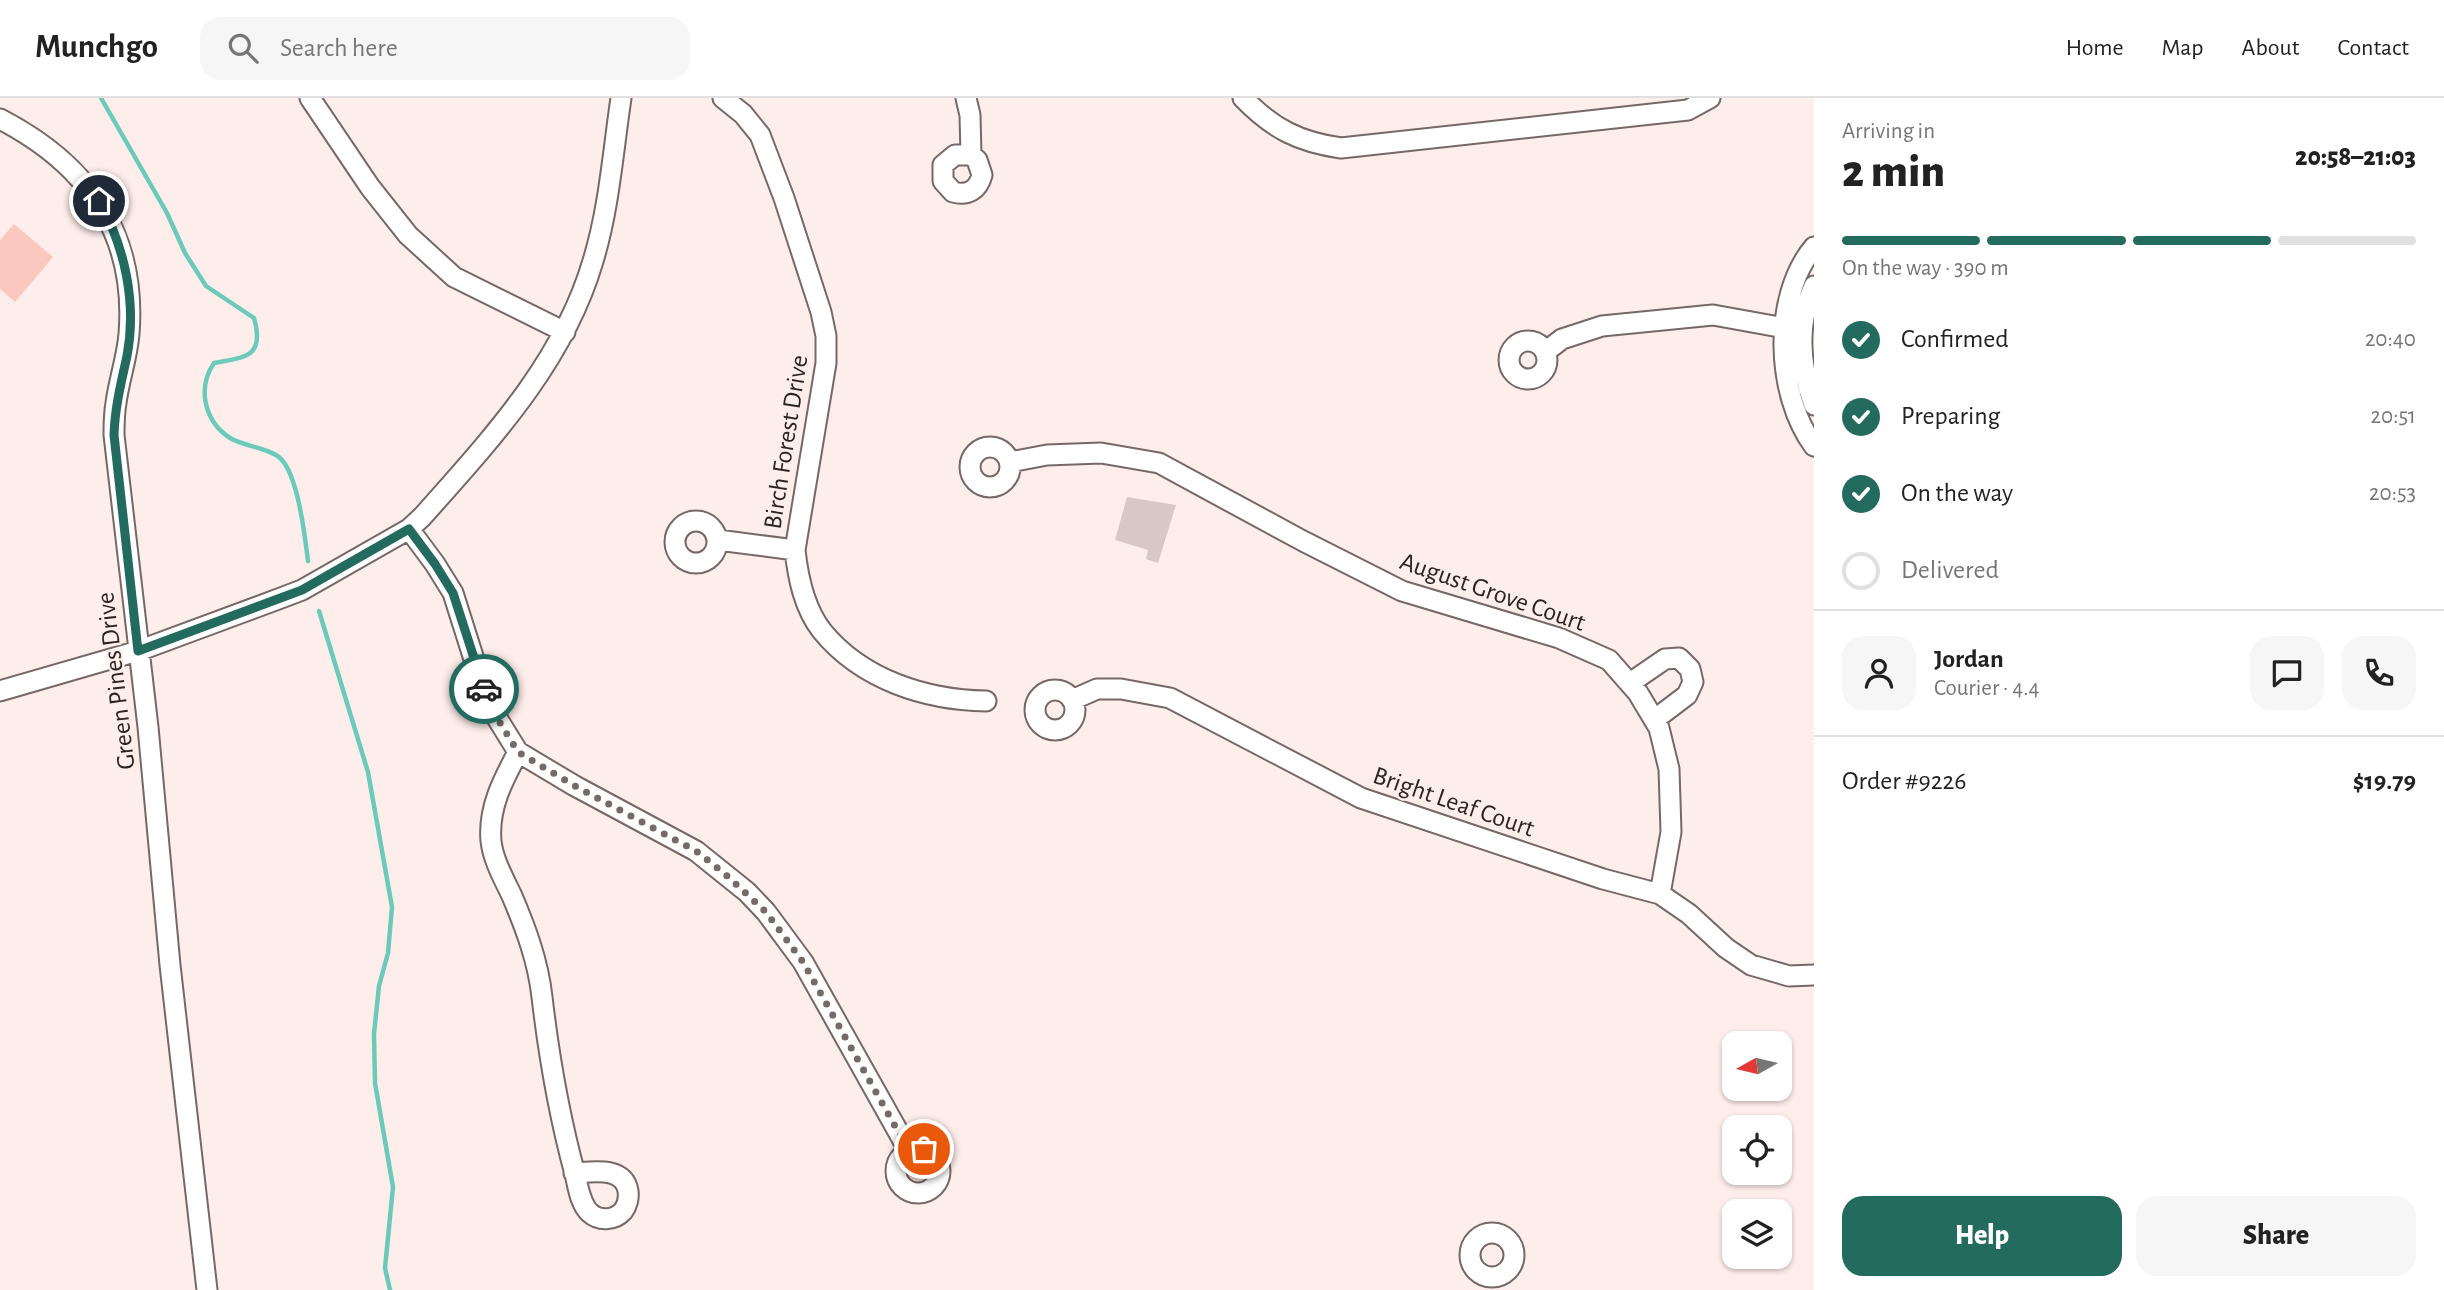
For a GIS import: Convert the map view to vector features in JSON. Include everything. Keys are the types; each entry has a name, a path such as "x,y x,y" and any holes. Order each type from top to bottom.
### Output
{"street":[{"path":"310,98 370,187 417,243 454,276 565,332"},
{"path":"0,691 138,651 302,590 409,529 498,431 545,367 565,332 593,262 605,207 621,98"},
{"name":"Birch Forest Drive","path":"723,98 743,114 760,135 785,198 826,336 826,363 795,550 798,579 813,617 822,630 850,657 898,685 956,700 986,701"},
{"path":"966,98 971,115 971,155"},
{"path":"1243,98 1263,119 1302,141 1342,148 1688,110 1710,98"},
{"name":"Green Pines Drive","path":"0,118 46,145 83,180 112,225 127,277 129,331 127,354 115,406 114,435 148,727 170,965 208,1290"},
{"path":"1814,247 1797,275 1793,327 1802,352 1805,375 1814,405"},
{"path":"1814,286 1793,327 1785,354 1789,393 1798,419 1814,446"},
{"path":"1545,352 1562,339 1602,326 1713,315 1793,327"},
{"name":"August Grove Court","path":"1010,462 1046,455 1101,453 1159,463 1402,591 1559,638 1609,660 1630,683 1659,728 1669,769 1671,832 1660,894"},
{"path":"409,529 453,593 484,691 518,752 696,851 747,892 766,912 803,962 909,1151"},
{"path":"718,540 795,550"},
{"path":"1630,683 1665,659 1679,659 1690,669 1693,682 1687,695 1654,720"},
{"name":"Bright Leaf Court","path":"1072,700 1097,689 1121,689 1170,698 1362,798 1603,879 1660,894 1751,965 1789,976 1814,975"},
{"path":"518,752 496,797 491,843 535,956 553,1081 575,1173"}],"shaded area":[{"path":"14,224 53,257 15,302 0,289 0,240"}],"building":[{"path":"1127,497 1176,505 1158,563 1146,559 1148,550 1115,540"}],"waterway":[{"path":"101,98 167,213 185,253 206,286 254,318 257,331 255,348 244,356 214,363 206,383 206,404 214,423 230,438 263,449 280,458 286,466 300,506 308,561"},
{"path":"319,611 368,772 392,907 388,953 379,986 374,1034 375,1083 393,1187 385,1268 390,1290"}],"way so far":[{"path":"484,689 497,718 518,752 696,851 747,892 766,912 803,962 909,1151 924,1149"}],"route":[{"path":"99,201 112,225 121,251 129,300 127,354 115,406 114,435 138,651 302,590 409,529 453,593 484,689"}]}
